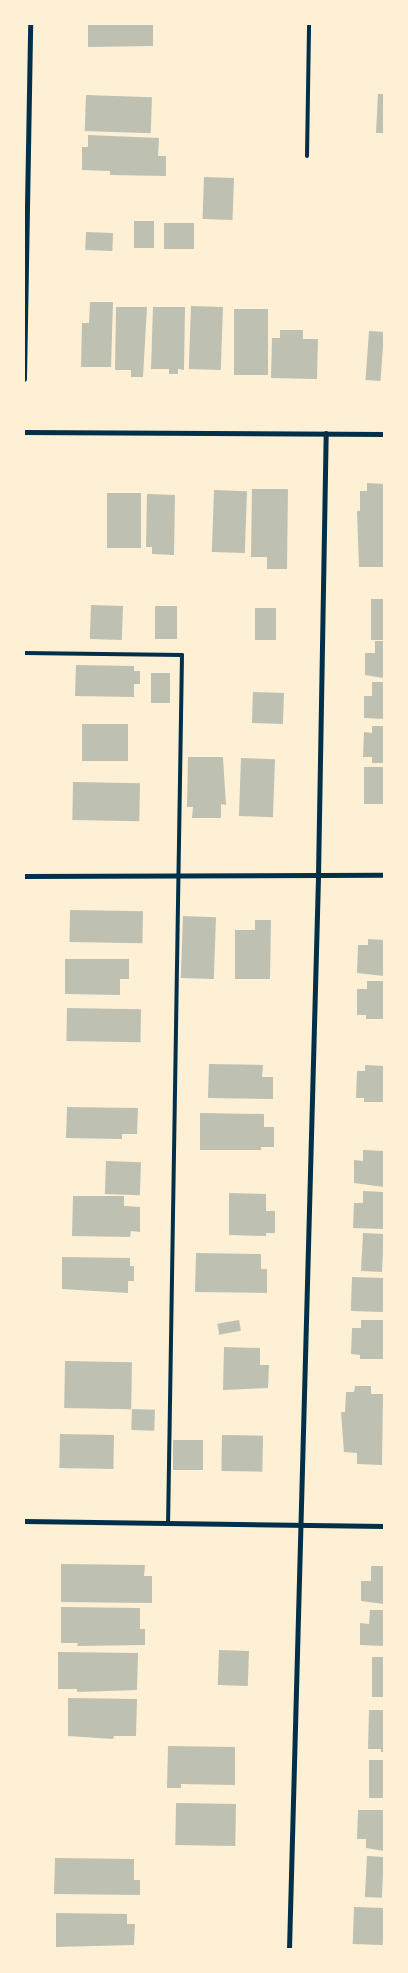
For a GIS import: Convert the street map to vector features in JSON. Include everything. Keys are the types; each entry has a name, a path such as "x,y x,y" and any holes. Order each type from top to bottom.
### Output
{"street":[{"path":"24,379 30,24"},
{"path":"24,432 384,434"},
{"path":"289,1949 302,1525 318,875 326,433"},
{"path":"24,876 384,875"},
{"path":"24,1521 384,1526"}],"lane":[{"path":"307,156 309,24"},
{"path":"24,654 182,655 168,1523"}],"building":[{"path":"153,24 153,46 88,47 88,25"},
{"path":"378,94 384,94 384,133 376,133"},
{"path":"86,95 152,97 151,133 85,131"},
{"path":"88,135 159,138 158,156 166,156 166,176 110,175 110,171 82,170 82,147 88,147"},
{"path":"204,177 234,178 233,220 203,219"},
{"path":"134,221 154,221 154,248 134,248"},
{"path":"164,223 194,223 194,249 164,249"},
{"path":"86,232 113,233 112,251 85,250"},
{"path":"90,302 113,302 111,367 81,367 82,323 89,323"},
{"path":"191,306 223,307 221,370 189,369"},
{"path":"116,307 147,307 143,377 131,377 131,370 115,370"},
{"path":"153,307 185,307 184,370 178,369 178,374 169,374 169,369 151,369"},
{"path":"234,309 268,309 268,375 234,375"},
{"path":"280,330 303,330 303,339 318,339 317,379 271,378 272,338 280,338"},
{"path":"369,331 384,332 381,381 366,380"},
{"path":"367,483 384,484 384,567 359,567 357,511 360,511 360,491 367,491"},
{"path":"252,489 288,489 287,569 267,569 267,557 251,557"},
{"path":"214,490 247,491 245,553 212,552"},
{"path":"107,493 141,493 141,548 107,548"},
{"path":"147,494 175,495 174,555 152,554 152,547 146,547"},
{"path":"371,599 384,599 384,640 371,640"},
{"path":"91,605 123,606 122,640 90,639"},
{"path":"155,606 177,606 177,639 155,639"},
{"path":"255,608 276,608 276,640 255,640"},
{"path":"375,641 384,641 384,678 365,675 365,653 375,653"},
{"path":"76,665 134,666 134,671 140,671 140,684 134,684 134,697 75,696"},
{"path":"151,673 170,673 170,703 151,703"},
{"path":"372,682 384,682 384,719 364,718 364,696 372,696"},
{"path":"253,692 284,693 283,724 252,723"},
{"path":"82,724 128,724 128,761 82,761"},
{"path":"372,726 384,726 384,763 372,763 372,757 363,757 364,732 372,733"},
{"path":"188,757 223,757 226,805 221,804 221,818 192,818 193,807 187,807"},
{"path":"241,758 275,759 273,817 239,816"},
{"path":"364,767 384,767 384,804 364,804"},
{"path":"73,782 140,783 139,821 72,820"},
{"path":"70,910 143,911 142,943 69,942"},
{"path":"183,916 216,917 214,979 181,978"},
{"path":"255,920 271,920 270,979 235,979 235,930 255,930"},
{"path":"368,939 384,940 384,976 357,973 358,945 368,945"},
{"path":"65,959 129,959 129,979 120,979 120,995 65,994"},
{"path":"367,981 384,981 384,1019 366,1019 366,1015 357,1015 357,989 367,989"},
{"path":"67,1008 141,1009 140,1042 66,1041"},
{"path":"209,1064 263,1065 262,1077 273,1077 273,1099 208,1098"},
{"path":"365,1065 384,1066 384,1102 364,1102 364,1098 356,1098 357,1071 365,1071"},
{"path":"67,1107 138,1108 137,1134 122,1134 122,1139 66,1138"},
{"path":"200,1113 264,1114 264,1127 274,1127 274,1147 261,1147 261,1150 200,1150"},
{"path":"363,1150 384,1151 384,1187 354,1183 354,1160 363,1161"},
{"path":"106,1161 141,1162 140,1195 105,1194"},
{"path":"363,1191 384,1192 384,1229 353,1228 354,1203 363,1203"},
{"path":"229,1193 266,1194 266,1211 275,1211 275,1233 266,1233 266,1236 229,1235"},
{"path":"73,1196 124,1196 124,1206 140,1207 140,1232 131,1231 130,1237 72,1236"},
{"path":"363,1233 384,1234 382,1272 361,1271"},
{"path":"196,1253 261,1254 261,1269 267,1269 267,1293 195,1292"},
{"path":"62,1257 130,1258 130,1266 134,1266 134,1281 128,1281 128,1293 62,1289"},
{"path":"352,1277 384,1278 383,1312 351,1311"},
{"path":"239,1320 241,1331 219,1335 217,1324"},
{"path":"361,1320 384,1320 384,1359 360,1359 360,1355 351,1354 352,1328 361,1328"},
{"path":"224,1347 260,1348 260,1365 269,1365 268,1388 223,1390"},
{"path":"65,1361 132,1362 131,1409 64,1408"},
{"path":"355,1386 371,1386 371,1394 383,1394 382,1465 357,1464 357,1453 344,1452 341,1412 345,1412 346,1392 354,1392"},
{"path":"132,1409 155,1410 154,1431 131,1430"},
{"path":"60,1434 114,1435 113,1469 59,1468"},
{"path":"222,1435 263,1436 262,1472 221,1471"},
{"path":"173,1440 203,1440 203,1470 173,1470"},
{"path":"61,1564 145,1565 144,1576 152,1576 152,1603 61,1602"},
{"path":"371,1566 384,1566 384,1604 361,1601 361,1581 371,1581"},
{"path":"61,1607 140,1608 140,1629 145,1629 145,1645 77,1646 78,1643 61,1643"},
{"path":"370,1610 384,1610 384,1646 360,1645 360,1623 369,1624"},
{"path":"219,1650 249,1651 248,1686 218,1685"},
{"path":"58,1652 138,1653 137,1690 77,1692 77,1689 58,1689"},
{"path":"372,1657 384,1657 384,1697 372,1697"},
{"path":"68,1698 137,1699 136,1736 114,1736 113,1739 68,1736"},
{"path":"369,1710 384,1710 384,1752 381,1752 381,1749 368,1749"},
{"path":"168,1746 235,1747 235,1785 181,1784 181,1788 167,1788"},
{"path":"369,1760 384,1760 384,1798 369,1798"},
{"path":"176,1803 236,1804 235,1846 175,1845"},
{"path":"358,1810 384,1810 384,1851 366,1848 366,1839 357,1839"},
{"path":"367,1856 384,1857 382,1898 365,1897"},
{"path":"55,1858 134,1859 134,1880 140,1880 140,1895 54,1894"},
{"path":"354,1907 384,1908 383,1945 353,1944"},
{"path":"56,1913 127,1914 127,1924 135,1924 134,1945 56,1947"}]}
